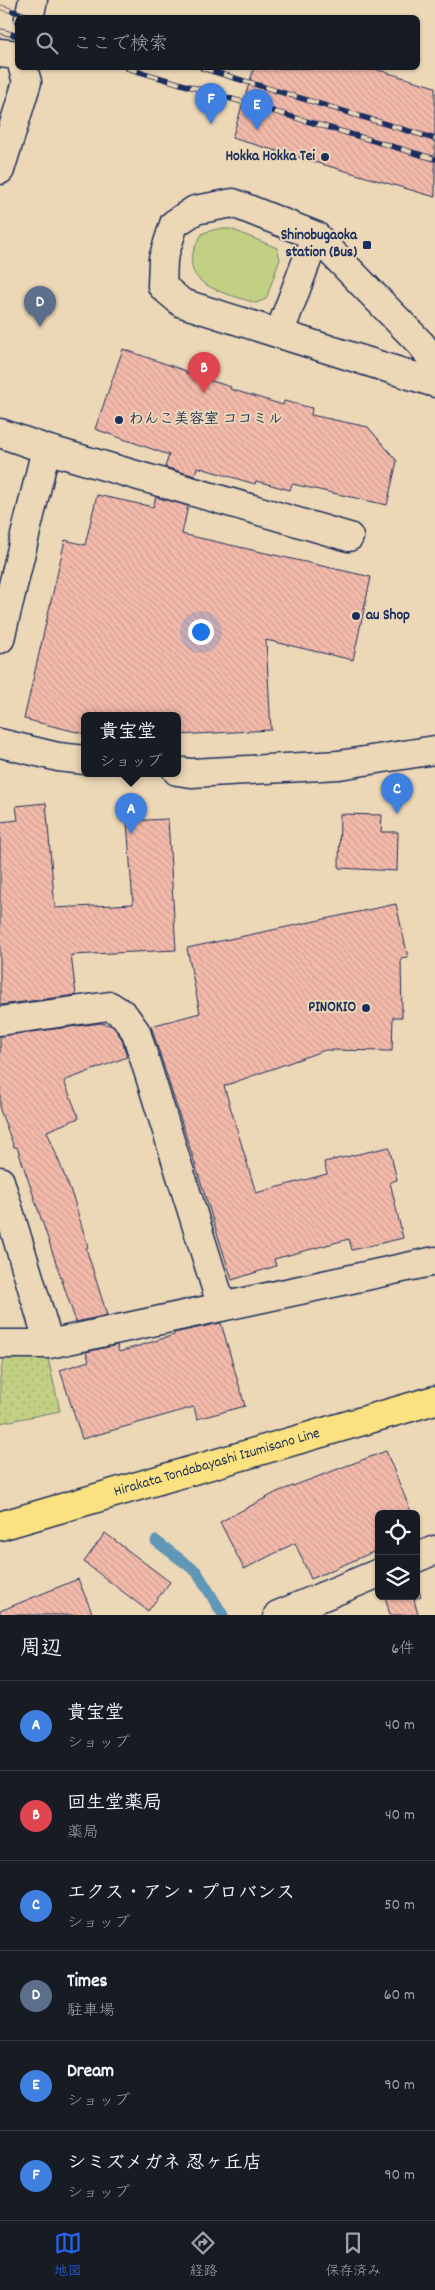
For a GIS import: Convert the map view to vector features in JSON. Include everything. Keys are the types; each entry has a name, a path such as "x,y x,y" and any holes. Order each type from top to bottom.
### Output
{"main road":[{"name":"Hirakata Tondabayashi Izumisano Line","path":"0,1526 435,1400"}],"street":[{"path":"30,15 33,0"},
{"path":"0,52 15,55"},
{"path":"0,170 26,82 23,70"},
{"path":"435,363 420,344 316,236 232,204 195,210 174,224 162,259 162,286 182,303 435,383"},
{"path":"279,334 316,236"},
{"path":"0,433 46,449 349,537"},
{"path":"0,639 46,449"},
{"path":"0,742 58,757 81,760"},
{"path":"181,772 191,773 339,765 435,750"},
{"path":"0,1021 110,1006 124,1015 136,1032 222,1307"},
{"path":"0,1180 49,1344"},
{"path":"0,1344 49,1344 435,1261"},
{"path":"420,1556 435,1550"},
{"path":"278,1615 375,1575"}],"green space":[{"path":"217,229 231,229 277,248 280,259 266,299 256,303 227,294 202,282 195,274 192,263 194,250 203,233"},
{"path":"4,1353 47,1354 60,1411 0,1423 0,1379"}],"building":[{"path":"253,70 379,70 435,87 435,197 232,138"},
{"path":"123,349 186,371 186,373 231,387 230,389 283,405 284,401 312,408 311,415 368,427 397,461 387,505 292,484 290,490 256,481 255,484 197,467 195,476 165,467 169,455 95,429"},
{"path":"97,495 153,507 156,497 188,506 182,534 371,577 353,660 266,640 271,730 181,735 181,712 81,712 81,733 24,719 65,540 85,545"},
{"path":"46,803 55,908 133,904 127,821 168,819 176,950 71,955 76,995 0,1005 0,822 18,820 16,806"},
{"path":"340,814 382,815 381,832 398,832 397,871 339,868"},
{"path":"396,904 408,957 401,958 402,1017 393,1017 392,1051 325,1050 224,1086 256,1193 327,1174 324,1162 389,1147 397,1180 390,1182 403,1238 352,1250 349,1239 274,1259 276,1266 232,1280 151,1026 200,1013 187,948"},
{"path":"101,1023 113,1026 122,1039 127,1057 64,1081 79,1118 47,1131 74,1200 88,1247 86,1248 107,1315 76,1322 17,1147 14,1147 0,1110 0,1036"},
{"path":"221,1323 245,1406 197,1419 194,1407 82,1439 60,1370 89,1361 86,1352 117,1345 119,1352 174,1335 174,1333"},
{"path":"386,1451 410,1510 375,1510 375,1558 373,1552 311,1579 295,1543 244,1569 220,1522 277,1492"},
{"path":"105,1533 170,1582 148,1611 84,1562"},
{"path":"78,1579 93,1615 0,1615 0,1611"},
{"path":"386,1600 414,1600 418,1615 390,1615"}],"waterway":[{"path":"156,1541 197,1572 223,1615"}],"railway":[{"path":"0,7 25,15"},
{"path":"0,31 15,35"},
{"path":"134,70 435,159"},
{"path":"209,70 435,139"}],"place":[{"name":"シミズメガネ 忍ヶ丘店","path":"211,124"},
{"name":"Dream","path":"257,130"},
{"name":"Hokka Hokka Tei","path":"325,157"},
{"name":"Shinobugaoka station (Bus)","path":"367,245"},
{"name":"Times","path":"40,327"},
{"name":"回生堂薬局","path":"204,393"},
{"name":"わんこ美容室 ココミル","path":"119,420"},
{"name":"au Shop","path":"356,616"},
{"name":"エクス・アン・プロバンス","path":"397,814"},
{"name":"貴宝堂","path":"131,834"},
{"name":"PINOKIO","path":"366,1008"}]}
